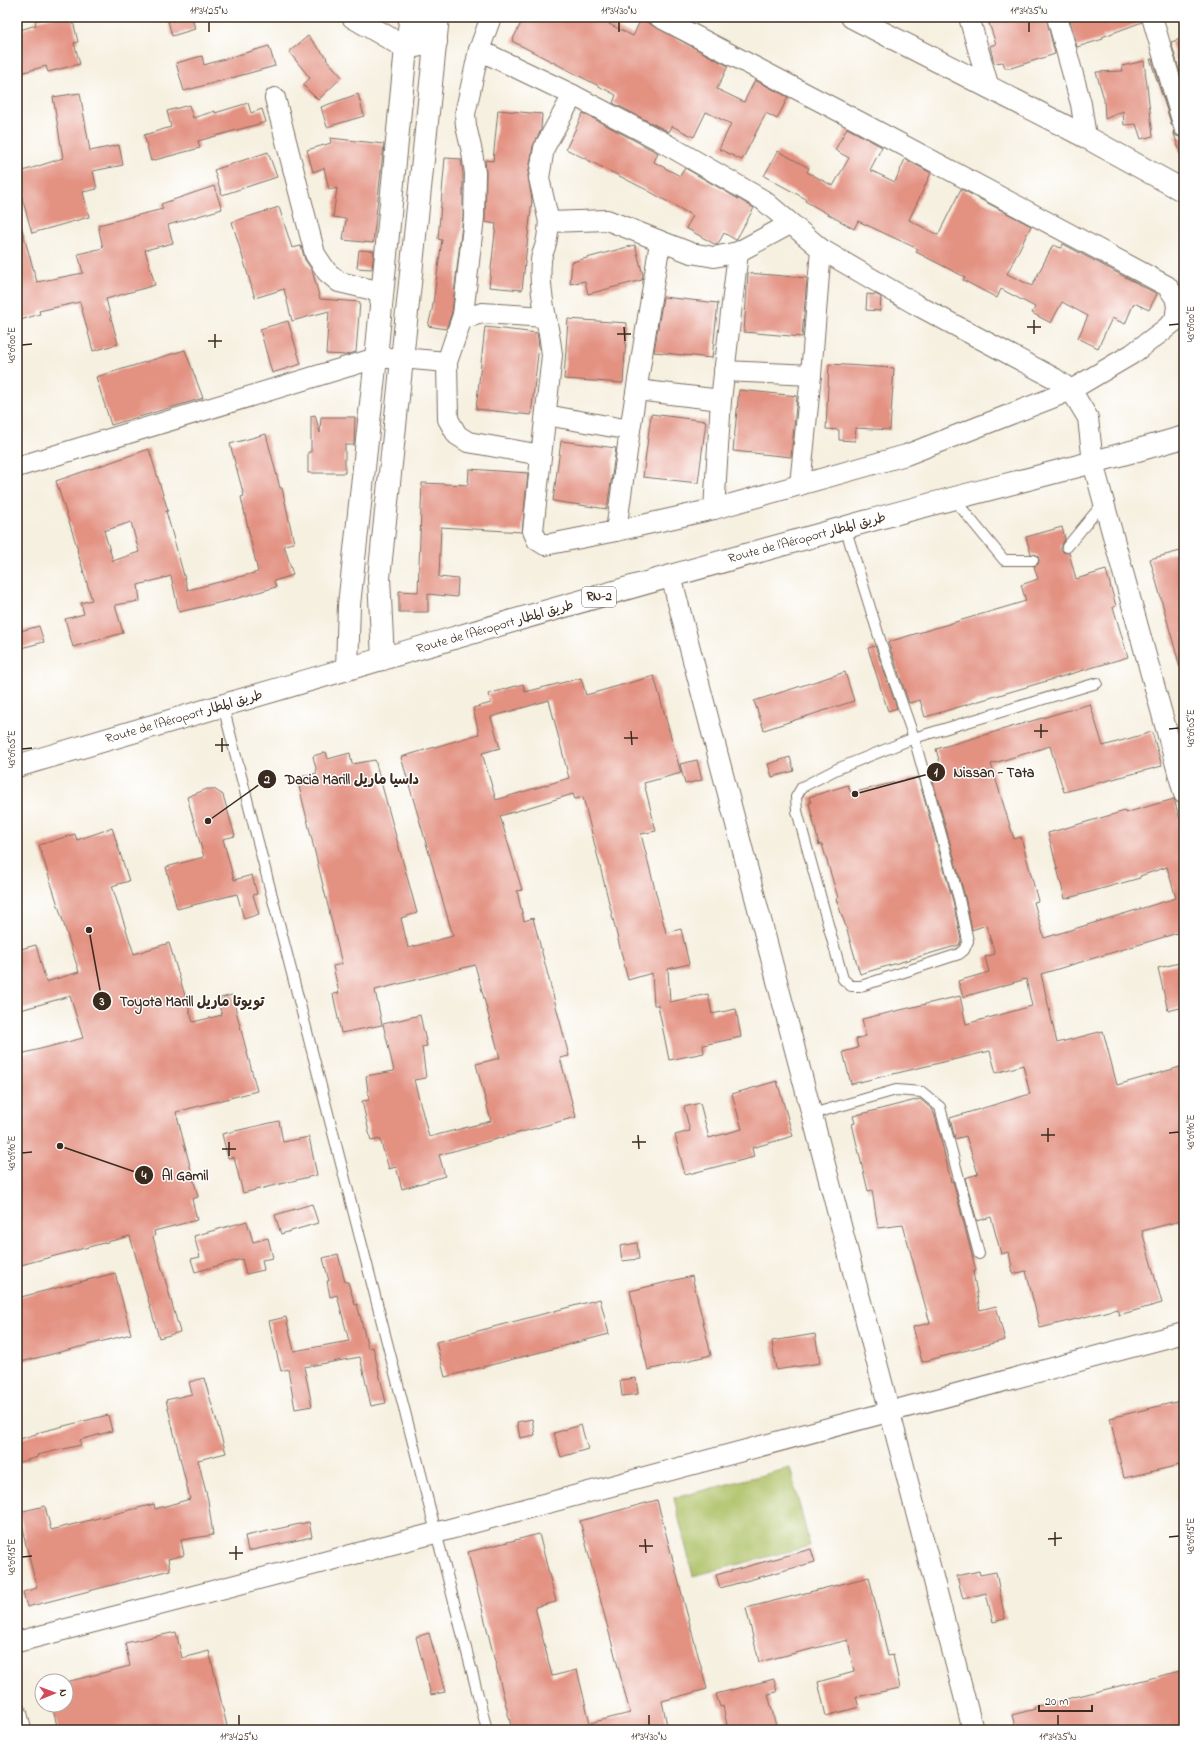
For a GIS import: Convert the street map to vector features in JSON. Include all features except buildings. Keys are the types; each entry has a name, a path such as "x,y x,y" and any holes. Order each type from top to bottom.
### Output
{"main road":[{"path":"353,17 406,48 436,42"},
{"path":"347,669 349,605 376,358 406,48 413,17"},
{"path":"413,17 436,42"},
{"path":"384,659 379,578 438,17"},
{"path":"852,17 1086,137 1184,191"},
{"name":"Route de l'Aéroport طريق المطار","path":"17,766 671,576 845,527 1093,463 1184,437"}],"street":[{"path":"491,17 479,50 465,114 475,173 474,217 463,315 447,362 448,420 457,435 468,442 541,455"},
{"path":"573,95 544,148 539,178 549,222 546,244 541,260 545,317 550,333 552,355 534,531 537,540 545,545 616,532 714,509 906,455 1071,390 1132,354 1175,321 1177,306 1175,297 1167,286 942,165 659,17"},
{"path":"969,17 989,88"},
{"path":"1057,17 1081,104 1086,137"},
{"path":"1152,17 1184,126"},
{"path":"479,50 573,95 659,140 763,200 821,249 914,304 1054,378 1071,390 1088,418 1093,463 1181,772 1184,794"},
{"path":"275,98 315,254 327,272 338,282 382,292"},
{"path":"549,222 606,220 692,253 714,257 738,252 790,224"},
{"path":"616,532 630,430 660,242"},
{"path":"800,486 821,249"},
{"path":"714,509 721,400 738,252"},
{"path":"463,315 472,316 482,313 545,317"},
{"path":"17,467 376,358 401,358 447,362"},
{"path":"724,371 811,375"},
{"path":"637,390 721,400"},
{"path":"546,415 630,430"},
{"path":"671,576 973,1730"},
{"path":"17,1642 435,1533 1184,1333"},
{"path":"17,1713 21,1730"}],"lane":[{"path":"954,499 1004,560 1033,560"},
{"path":"1067,547 1104,502"},
{"path":"845,527 882,646 914,738 959,899 968,941 964,950 959,954 861,986 851,986 843,979 797,811 796,796 802,787 837,769 914,738 1097,683"},
{"path":"223,706 487,1730"},
{"path":"812,1114 896,1090 922,1092 940,1107 979,1254"}],"green space":[{"path":"790,1468 810,1546 693,1576 674,1498"}],"place":[{"name":"Nissan - Tata","path":"855,794"},
{"name":"Dacia Marill داسيا ماريل","path":"208,821"},
{"name":"Toyota Marill تويوتا ماريل","path":"89,930"},
{"name":"Al Gamil","path":"60,1146"}]}
